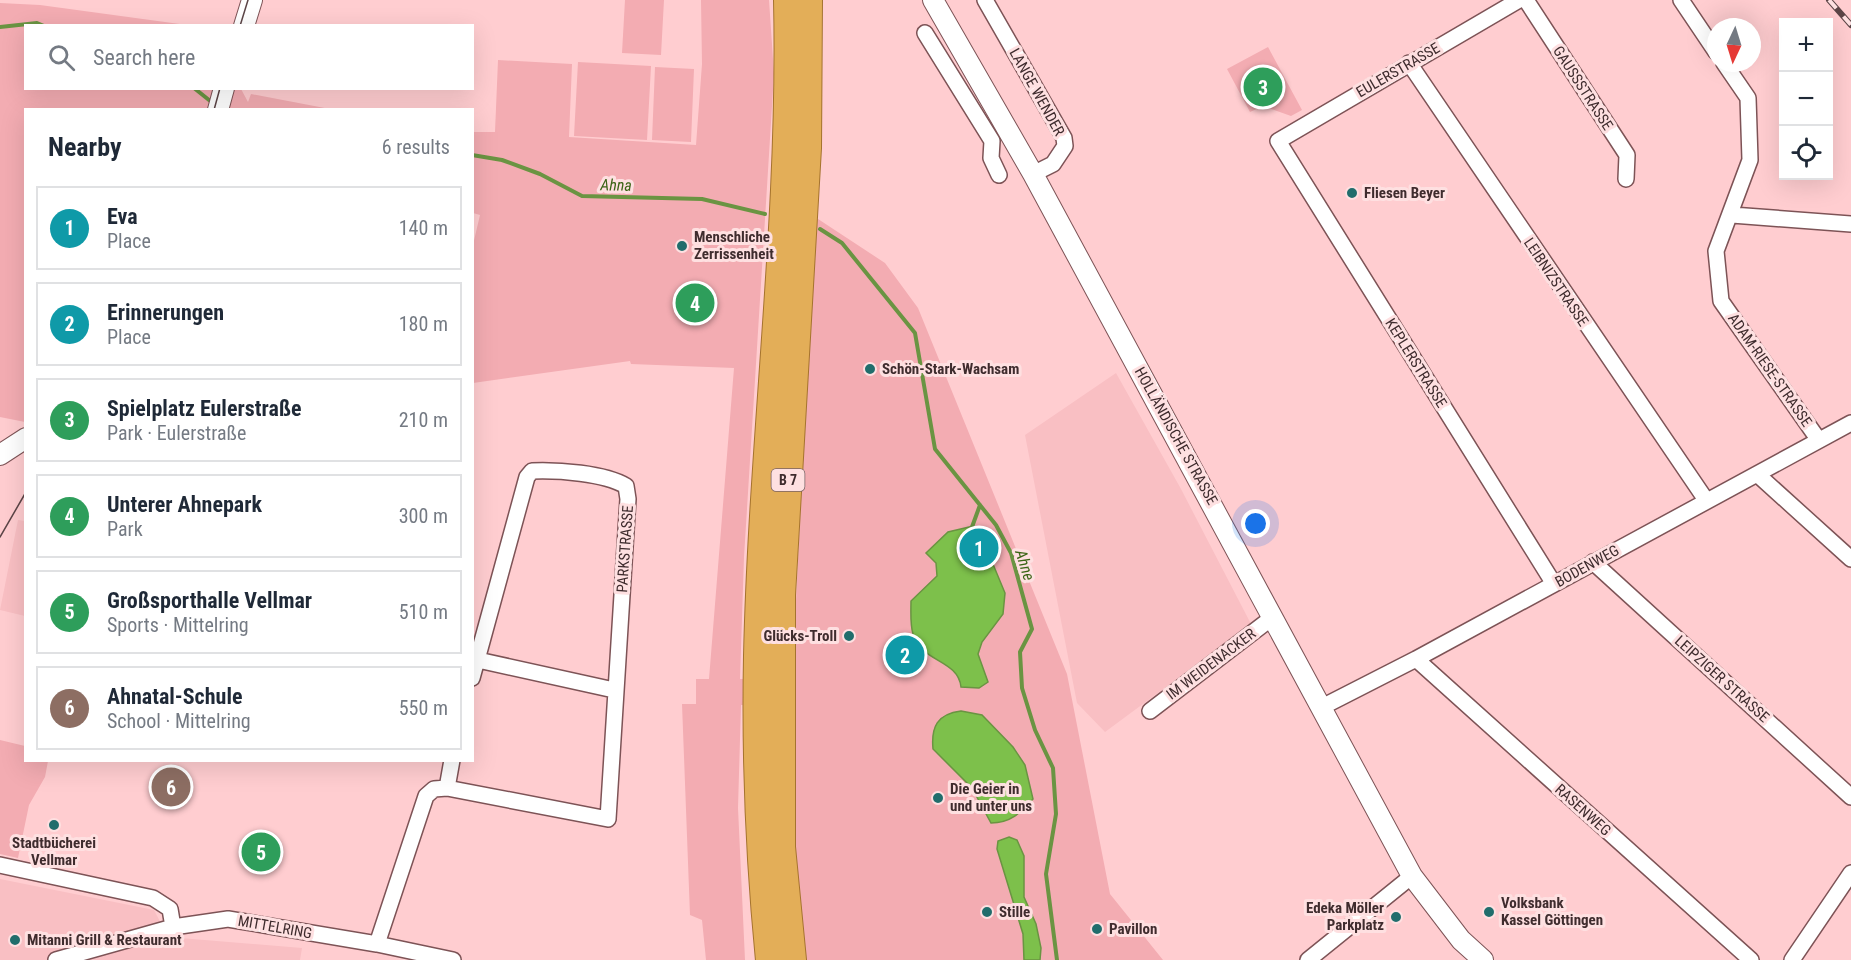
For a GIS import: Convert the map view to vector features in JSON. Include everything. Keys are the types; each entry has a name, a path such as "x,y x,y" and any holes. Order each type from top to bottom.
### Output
{"highway":[{"name":"B 7","path":"769,960 760,866 757,657 785,149 787,0"},
{"name":"B 7","path":"793,960 782,847 782,595 808,148 809,0"}],"street":[{"path":"245,24 252,0"},
{"name":"HOLLÄNDISCHE STRASSE","path":"933,0 1034,174 1412,876 1461,940 1483,960"},
{"name":"LANGE WENDER","path":"985,0 1064,138 1065,147 1053,165 1034,174"},
{"name":"EULERSTRASSE","path":"1278,141 1519,0"},
{"name":"GAUSSSTRASSE","path":"1526,0 1626,155 1626,179"},
{"path":"1681,0 1707,39"},
{"path":"924,33 992,141 991,158 999,175"},
{"name":"LEIBNIZSTRASSE","path":"1409,63 1706,500"},
{"name":"ADAM-RIESE-STRASSE","path":"1730,72 1748,98 1750,160 1732,215 1716,251 1721,301 1818,439"},
{"path":"219,108 223,90"},
{"name":"KEPLERSTRASSE","path":"1278,141 1554,584"},
{"path":"1732,215 1851,224"},
{"name":"BODENWEG","path":"1323,707 1851,423"},
{"path":"1,449 24,439"},
{"name":"PARKSTRASSE","path":"447,788 608,819 614,690 628,499 626,486 615,479 545,470 532,471 527,477 474,672"},
{"path":"1757,474 1851,559"},
{"name":"LEIPZIGER STRASSE","path":"1593,562 1851,797"},
{"name":"IM WEIDENACKER","path":"1150,711 1273,617"},
{"name":"RASENWEG","path":"1416,659 1751,960"},
{"path":"478,660 614,690"},
{"path":"383,960 376,944 426,796 434,789 447,788 452,762"},
{"path":"0,865 153,898 170,909 173,927"},
{"path":"1792,960 1851,873"},
{"path":"1308,960 1412,876"},
{"name":"MITTELRING","path":"56,960 173,927 228,919 376,944 453,960"}],"shaded area":[{"path":"625,0 664,0 661,55 622,53"},
{"path":"701,0 769,0 774,74 744,557 740,679 792,680 815,217 885,263 918,308 1067,674 1110,894 1163,960 802,960 792,843 791,706 741,705 738,808 745,960 706,960 702,920 690,915 682,704 696,704 696,679 709,679 734,368 631,364 630,361 474,383 474,240 480,215 474,213 474,132 495,132 498,60 572,64 569,137 696,145 702,64"},
{"path":"0,3 40,5 180,24 24,24 24,90 242,90 248,102 251,94 325,108 24,108 24,422 0,417"},
{"path":"1268,47 1302,110 1291,116 1263,106 1250,112 1227,69"},
{"path":"578,62 651,66 647,140 574,136"},
{"path":"655,67 694,69 691,142 652,140"},
{"path":"1116,373 1181,489 1251,624 1105,732 1077,703 1025,435"},
{"path":"18,520 24,521 24,616 0,610"},
{"path":"973,526 980,533 1005,593 1003,614 982,642 978,654 988,682 979,688 961,687 953,671 930,656 917,643 911,626 911,601 937,576 936,563 926,553 948,532"},
{"path":"961,711 982,715 1013,747 1025,765 1033,799 1010,819 991,823 972,788 933,749 933,734 937,723 946,715"},
{"path":"0,740 24,746 24,762 48,762 45,777 29,805 18,858 0,854"},
{"path":"1009,837 1017,840 1024,856 1024,897 1036,924 1041,948 1040,960 1024,960 1023,934 997,849 998,841"},
{"path":"0,879 154,910 168,937 302,948 300,960 0,960"}],"waterway":[{"name":"Ahna","path":"0,27 24,24"},
{"name":"Ahna","path":"28,24 39,24"},
{"name":"Ahna","path":"196,90 214,104"},
{"name":"Ahna","path":"474,155 502,160 540,174 582,196 702,199 765,214"},
{"name":"Ahne","path":"820,229 842,243 915,333 935,449 996,525 1011,553 1032,629 1020,652 1022,688 1035,730 1053,768 1056,814 1046,874 1057,960"},
{"path":"972,527 980,505"}],"tram line":[{"path":"241,24 248,0"},
{"path":"215,108 219,90"},
{"path":"0,537 24,495"}],"railway":[{"path":"1829,0 1851,25"}],"place":[{"name":"Spielplatz Eulerstraße","path":"1263,87"},
{"name":"Fliesen Beyer","path":"1352,193"},
{"name":"Menschliche Zerrissenheit","path":"682,246"},
{"name":"Unterer Ahnepark","path":"695,303"},
{"name":"Schön-Stark-Wachsam","path":"870,369"},
{"name":"Eva","path":"979,548"},
{"name":"Glücks-Troll","path":"849,636"},
{"name":"Erinnerungen","path":"905,655"},
{"name":"Ahnatal-Schule","path":"171,787"},
{"name":"Die Geier in und unter uns","path":"938,798"},
{"name":"Stadtbücherei Vellmar","path":"54,825"},
{"name":"Großsporthalle Vellmar","path":"261,852"},
{"name":"Stille","path":"987,912"},
{"name":"Volksbank Kassel Göttingen","path":"1489,912"},
{"name":"Edeka Möller Parkplatz","path":"1396,917"},
{"name":"Pavillon","path":"1097,929"},
{"name":"Mitanni Grill & Restaurant","path":"15,940"}]}
